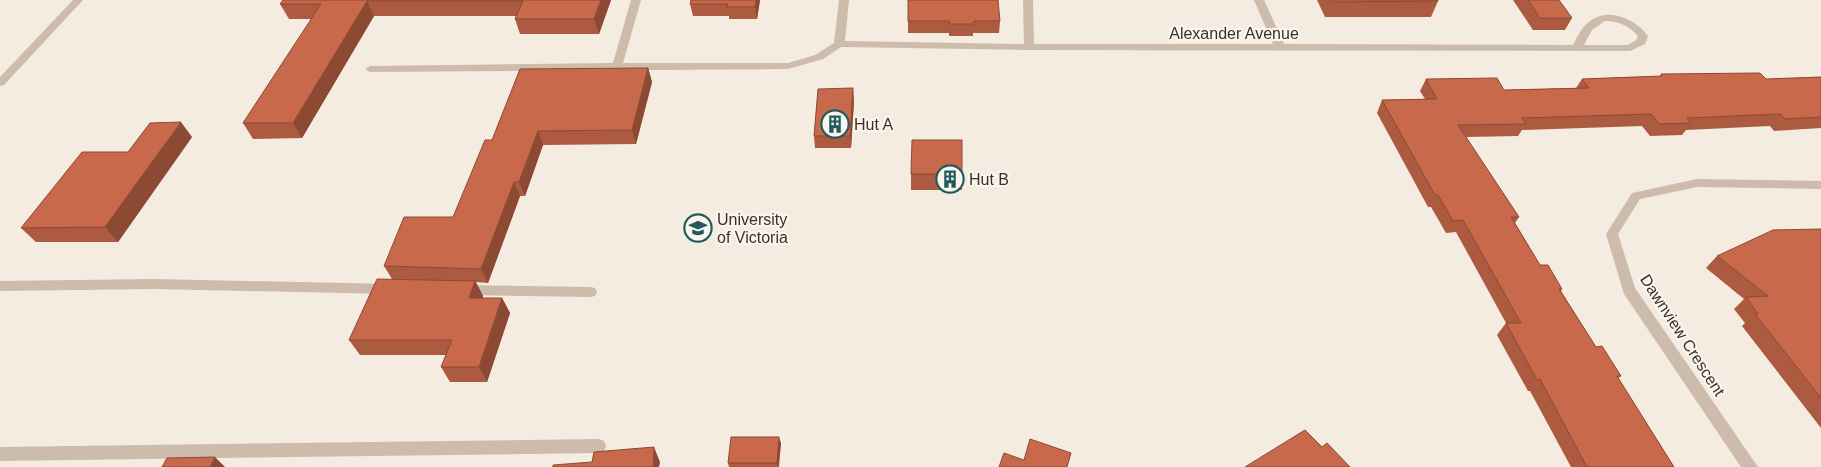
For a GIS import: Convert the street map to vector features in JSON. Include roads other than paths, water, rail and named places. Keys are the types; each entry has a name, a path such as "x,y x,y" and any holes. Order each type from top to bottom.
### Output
{"street":[{"path":"0,83 78,0"},
{"path":"617,66 636,0"},
{"path":"370,69 788,66 819,57 839,44 844,0"},
{"path":"1028,0 1029,48"},
{"path":"1259,0 1280,48"},
{"name":"Alexander Avenue","path":"839,44 1029,48 1280,48 1577,48 1630,48 1640,42 1643,36 1637,28 1611,17 1601,18 1591,23 1584,31 1577,48"},
{"name":"Dawnview Crescent","path":"1750,467 1629,290 1612,234 1636,196 1697,183 1821,185"},
{"path":"0,286 172,284 406,289"},
{"path":"454,290 590,292"},
{"path":"0,454 599,446"}],"place":[{"name":"Hut A","path":"835,124"},
{"name":"Hut B","path":"950,179"},
{"name":"University of Victoria","path":"698,228"}]}
